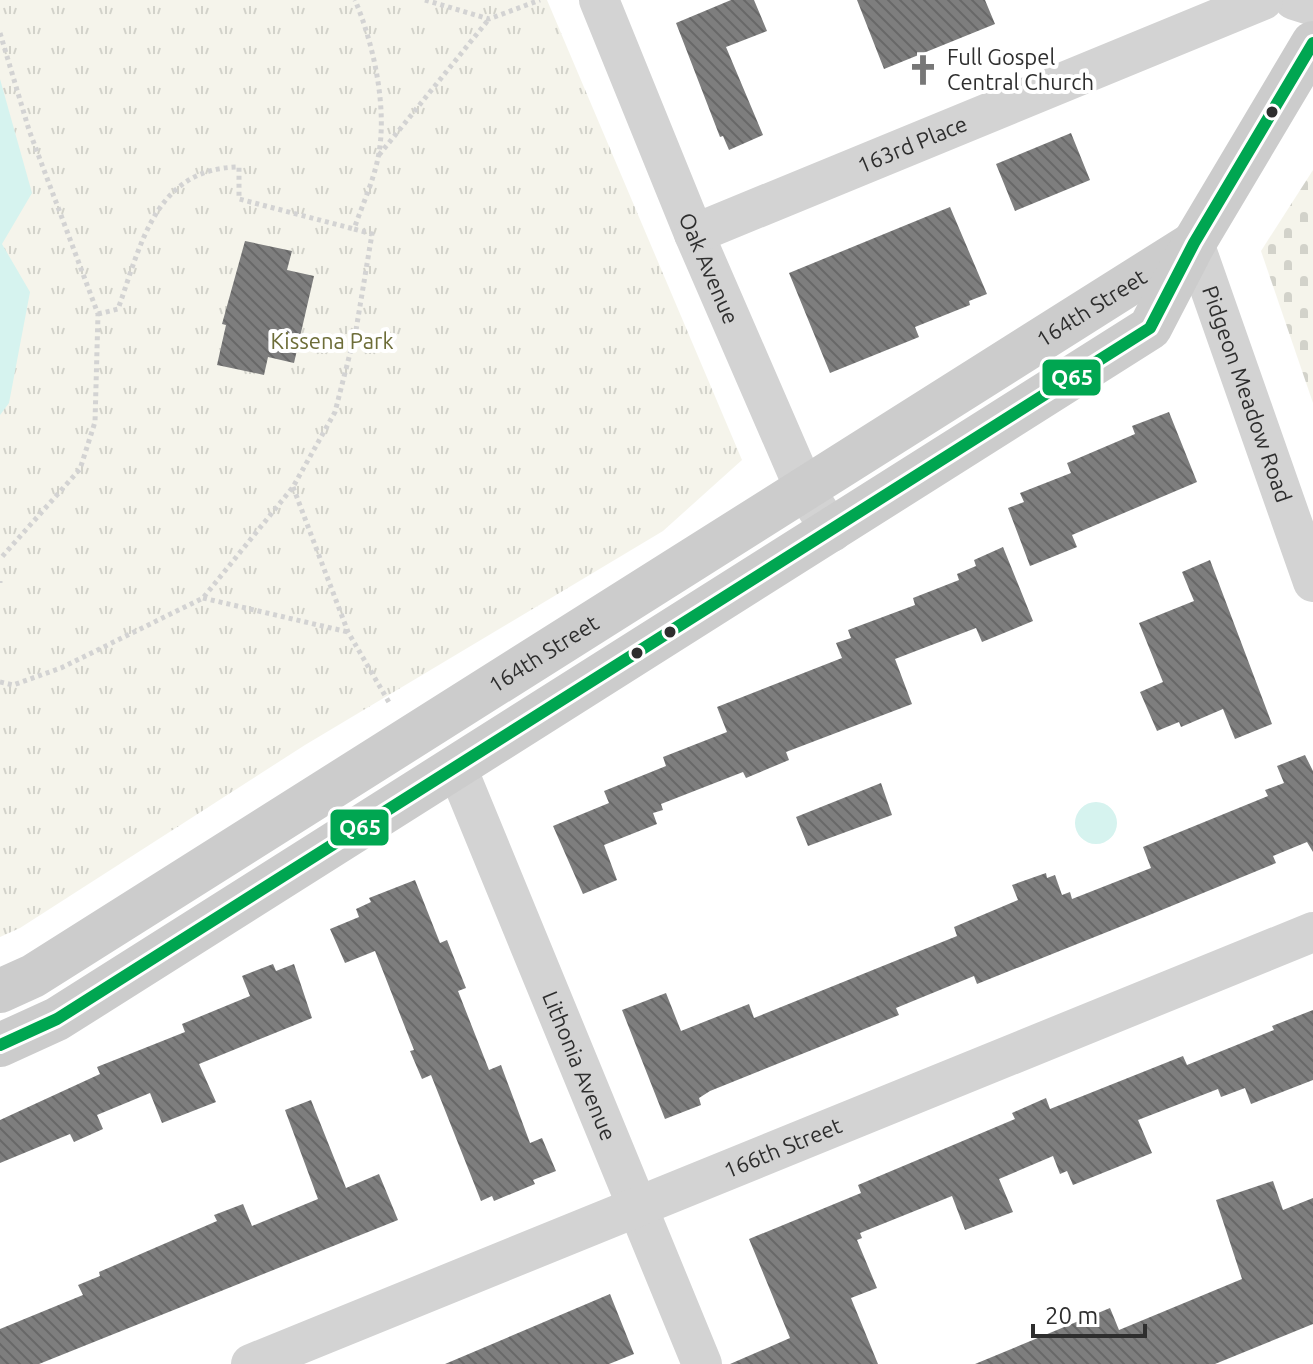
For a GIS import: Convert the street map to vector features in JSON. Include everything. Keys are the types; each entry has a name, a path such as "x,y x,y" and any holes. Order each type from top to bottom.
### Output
{"street":[{"name":"Oak Avenue","path":"599,0 694,234 805,490 832,532"},
{"name":"163rd Place","path":"694,234 1263,0"},
{"path":"1294,0 1313,6"},
{"path":"1194,243 1313,43"},
{"name":"164th Street","path":"0,991 33,976 1194,243"},
{"name":"164th Street","path":"0,1045 57,1019 832,532 1150,328 1194,243"},
{"name":"Pidgeon Meadow Road","path":"1194,243 1313,582"},
{"name":"Lithonia Avenue","path":"457,768 702,1364"},
{"name":"166th Street","path":"251,1364 1313,932"}],"path":[{"path":"354,229 378,157 376,78 355,0"},
{"path":"425,0 489,19"},
{"path":"378,157 489,19 540,0"},
{"path":"0,33 29,130 98,314 95,422 80,469 0,559"},
{"path":"0,682 13,685 61,668 203,598 293,487 335,412 356,330 372,234 239,199 239,167 204,171 188,178 163,202 143,237 118,309 98,314"},
{"path":"293,487 348,632 393,709"},
{"path":"203,598 348,632"}],"green space":[{"name":"Kissena Park","path":"0,0 547,0 742,460 663,531 305,745 20,928 0,937"},
{"path":"1313,170 1313,403 1261,251"}],"water":[{"path":"0,79 32,193 2,244 30,292 9,403 0,415"},
{"path":"1096,802 1111,808 1117,823 1111,838 1096,844 1081,838 1075,823 1081,808"}],"building":[{"path":"731,0 754,0 767,31 726,47 763,135 729,150 723,136 720,137 676,23"},
{"path":"857,0 985,0 995,24 884,69"},
{"path":"1071,133 1090,180 1015,211 996,164"},
{"path":"950,207 987,294 969,301 970,305 915,327 919,337 830,373 789,273"},
{"path":"245,241 292,251 287,270 314,276 294,363 268,357 264,375 217,365 226,325 222,324"},
{"path":"1169,412 1197,482 1072,535 1077,547 1030,566 1008,508 1024,502 1020,493 1071,473 1067,463 1135,434 1132,426"},
{"path":"1003,547 1033,621 982,642 976,628 895,659 912,704 786,752 789,760 746,778 743,772 661,804 663,810 653,813 657,824 604,845 617,880 583,894 553,826 609,803 604,791 666,766 663,757 727,732 717,707 842,658 836,643 851,638 848,630 915,605 913,598 959,580 957,574 976,566 974,560"},
{"path":"1210,560 1272,724 1235,739 1223,709 1181,727 1179,722 1157,731 1140,692 1163,682 1139,623 1194,601 1182,572"},
{"path":"1305,755 1313,771 1313,852 1307,842 1273,856 1276,863 1147,916 977,984 974,976 896,1008 899,1015 710,1091 699,1098 701,1105 665,1119 622,1010 666,993 681,1031 749,1004 754,1018 957,936 954,927 1018,900 1012,885 1046,873 1047,878 1055,875 1062,895 1070,892 1072,899 1151,868 1143,847 1268,796 1265,790 1284,783 1277,766"},
{"path":"881,783 892,815 808,846 796,817"},
{"path":"415,880 440,943 447,940 466,988 458,991 489,1070 501,1065 530,1143 542,1138 556,1171 533,1180 535,1184 494,1201 492,1196 481,1201 431,1075 422,1079 410,1051 414,1050 375,951 345,963 330,929 359,917 356,909 371,902 369,898"},
{"path":"273,964 276,971 294,964 312,1018 199,1064 216,1102 162,1123 150,1093 97,1115 103,1129 74,1142 70,1134 0,1163 0,1120 100,1074 97,1067 185,1032 182,1024 250,996 242,976"},
{"path":"1313,1010 1313,1080 1251,1104 1245,1088 1221,1097 1218,1089 1138,1120 1152,1153 1073,1185 1067,1171 1060,1174 1053,1156 999,1179 1013,1212 965,1230 952,1196 860,1233 862,1238 857,1240 877,1288 851,1298 878,1364 730,1364 790,1338 749,1239 861,1193 858,1185 1015,1119 1012,1113 1046,1098 1050,1109 1183,1056 1187,1065 1274,1030 1272,1026"},
{"path":"311,1100 346,1188 379,1174 398,1220 39,1364 0,1364 0,1329 83,1295 78,1285 100,1276 99,1272 217,1221 214,1215 243,1204 252,1226 318,1199 285,1110"},
{"path":"1273,1181 1283,1210 1313,1198 1313,1324 1215,1364 975,1364 1110,1308 1119,1330 1242,1279 1216,1200"},
{"path":"610,1294 634,1354 609,1364 445,1364"}],"transit line":[{"name":"Q65","path":"0,1045 57,1019 1150,328 1194,243 1313,43"}],"place":[{"name":"Full Gospel Central Church","path":"923,70"}]}
